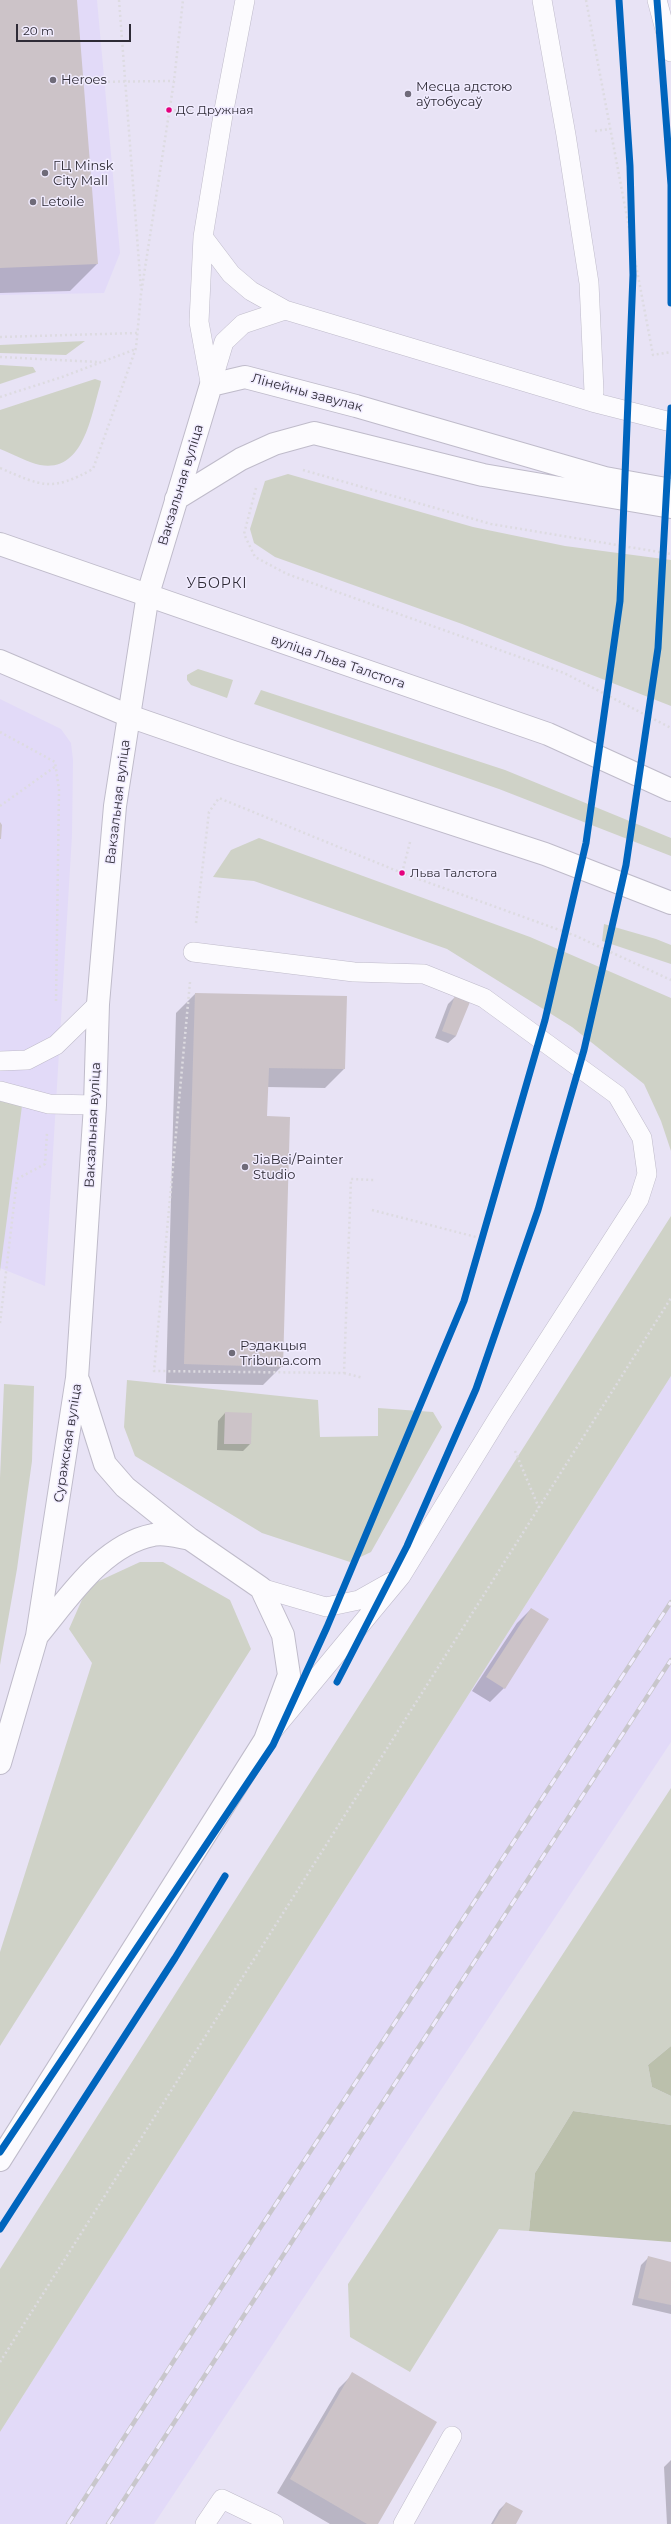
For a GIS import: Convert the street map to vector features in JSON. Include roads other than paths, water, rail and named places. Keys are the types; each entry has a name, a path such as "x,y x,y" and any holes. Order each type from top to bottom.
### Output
{"main road":[{"name":"Лінейны завулак","path":"211,385 245,377 356,406 605,478 671,490"},
{"name":"Вакзальная вуліца","path":"78,1378 95,1105 98,1004 115,806 148,594 211,385"},
{"path":"176,499 241,459 274,444 314,433 483,475 671,507"},
{"name":"вуліца Льва Талстога","path":"0,544 148,594 268,638 548,734 671,790"},
{"path":"0,660 129,716 233,752 545,854 671,903"},
{"name":"Суражская вуліца","path":"78,1378 106,1464 125,1487 190,1539 261,1588"},
{"name":"Суражская вуліца","path":"0,1763 37,1636 78,1378"},
{"name":"Суражская вуліца","path":"37,1636 96,1568 125,1545 154,1534 190,1539"},
{"path":"0,2160 265,1740 289,1675 283,1635 261,1588"}],"lane":[{"name":"Вакзальная вуліца","path":"211,385 199,322 203,237 223,115 245,0"},
{"path":"542,0 566,134 589,283 594,392 592,402"},
{"path":"657,0 671,52"},
{"path":"203,237 231,274 251,291 285,310 592,402 671,422"},
{"path":"211,385 224,342 243,324 285,310"},
{"path":"193,952 354,972 424,974 484,998 617,1095 642,1138 647,1174 639,1199 500,1415 401,1576 265,1740"},
{"path":"0,1061 27,1060 56,1046 98,1004"},
{"path":"0,1091 49,1104 95,1105"},
{"path":"261,1588 326,1607 359,1600 401,1576"},
{"path":"403,2524 452,2436"},
{"path":"205,2524 222,2499 274,2524"}],"railway":[{"path":"68,2524 245,2251 671,1602"},
{"path":"108,2524 671,1660"}],"place":[{"name":"Heroes","path":"53,80"},
{"name":"Месца адстою аўтобусаў","path":"408,94"},
{"name":"ДС Дружная","path":"169,110"},
{"name":"ГЦ Minsk City Mall","path":"45,173"},
{"name":"Letoile","path":"33,202"},
{"name":"Льва Талстога","path":"402,873"},
{"name":"JiaBei/Painter Studio","path":"245,1167"},
{"name":"Рэдакцыя Tribuna.com","path":"232,1353"}],"district":[{"name":"УБОРКІ","path":"217,584"}]}
